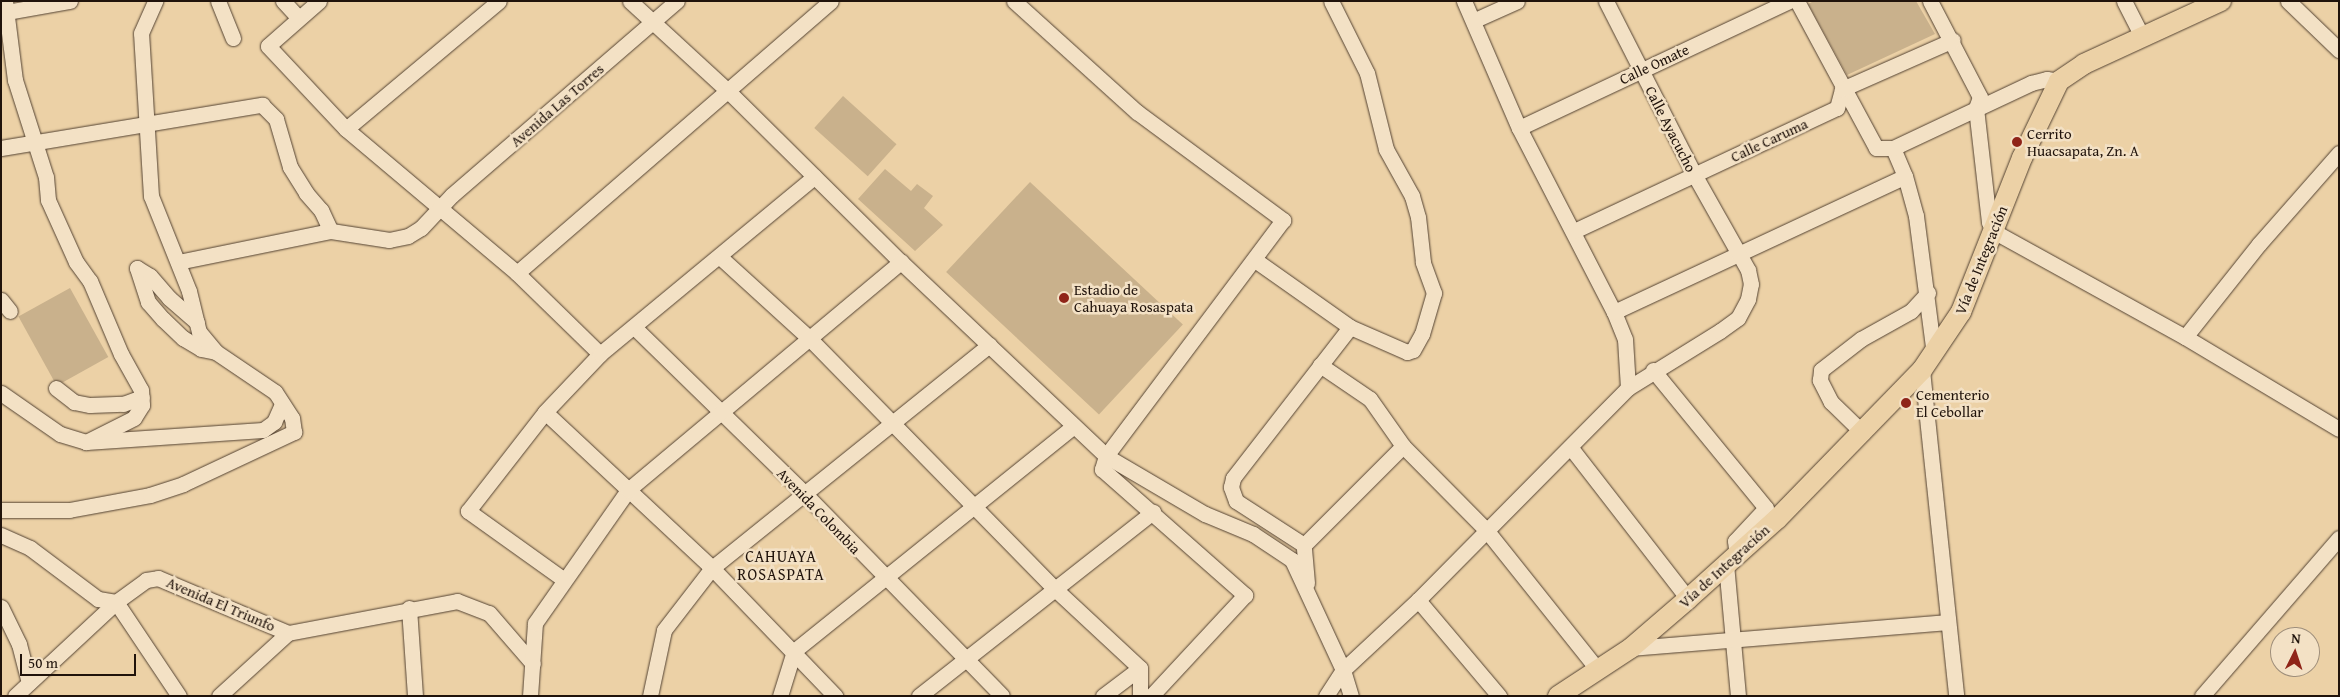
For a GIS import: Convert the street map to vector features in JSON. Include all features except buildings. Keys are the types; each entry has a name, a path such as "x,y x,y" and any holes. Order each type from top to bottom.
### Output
{"main road":[{"name":"Vía de Integración","path":"1570,692 1631,648 1688,599 1863,433 1922,370 1961,312 2023,155 2059,81 2075,68 2221,1"}],"street":[{"path":"70,1 4,9 14,80 46,177 48,200 76,262 90,280 121,354 141,390 142,405 134,418 86,442"},
{"path":"1,510 69,510 109,505 183,484 294,432 292,418 275,392 216,352 200,332 178,262 151,196 149,125 142,33 155,1"},
{"path":"218,1 233,38"},
{"path":"283,1 299,18"},
{"path":"319,1 268,46 346,129 437,209 516,273 600,354"},
{"path":"346,129 499,1"},
{"path":"630,1 729,92 901,262 1073,427 1106,456 1205,514 1272,545 1292,560 1343,670 1351,696"},
{"name":"Avenida Las Torres","path":"331,231 389,240 408,236 421,228 437,209 677,1"},
{"path":"516,273 729,92 831,1"},
{"path":"1014,1 1137,112 1284,220 1106,456 1102,469 1245,595 1151,696"},
{"path":"1255,260 1350,327 1407,352 1414,350 1422,334 1434,294 1423,262 1412,196 1386,149 1367,74 1331,1"},
{"path":"1464,1 1475,20 1519,128 1574,231 1614,312 1625,339 1628,388"},
{"path":"1475,20 1517,1"},
{"name":"Calle Ayacucho","path":"1326,696 1343,670 1418,600 1571,448 1628,388 1653,370 1738,318 1748,299 1751,284 1740,255 1694,174 1606,1"},
{"name":"Calle Omate","path":"1519,128 1790,1"},
{"path":"1796,1 1842,89 1876,148 1893,148 2031,83 2047,79 2059,81"},
{"path":"1930,1 1953,40 1980,97 1976,108 1989,222 1993,231 2185,337 2339,429"},
{"path":"2124,1 2142,36"},
{"path":"2288,1 2339,50"},
{"path":"1842,89 1953,40"},
{"name":"Calle Caruma","path":"1574,231 1837,108 1842,89"},
{"path":"1,148 262,105 276,119 290,167 321,210 331,231 178,262"},
{"path":"1893,148 1905,176 1916,216 1928,293 1934,354"},
{"path":"2185,337 2259,244 2339,153"},
{"path":"1614,312 1740,255 1905,176"},
{"path":"563,579 468,511 545,412 600,354 720,258 814,177"},
{"path":"720,258 810,339 894,421 1055,589 1140,668 1140,696"},
{"path":"530,696 535,623 563,579 628,490 901,262"},
{"path":"197,322 178,308 150,276 137,268 148,302 163,320 188,342 200,349 216,352"},
{"path":"1863,433 1831,402 1820,380 1821,370 1860,339 1911,311 1928,293"},
{"name":"Avenida Colombia","path":"634,326 719,413 805,494 884,579 1002,696"},
{"path":"1304,545 1236,501 1231,487 1233,478 1350,327"},
{"path":"650,696 664,630 712,568 989,345"},
{"path":"1320,365 1370,400 1404,446 1487,531 1598,670"},
{"path":"1653,370 1766,508 1734,541 1731,559 1731,641 1738,696"},
{"path":"1922,370 1956,696"},
{"path":"56,388 74,402 90,405 123,404 142,397"},
{"path":"1,393 60,434 86,442 263,430 274,422 282,404"},
{"path":"545,412 712,568 794,650 835,696"},
{"path":"780,696 794,650 976,507 1073,427"},
{"path":"1307,592 1304,545 1404,446"},
{"path":"1571,448 1688,599"},
{"path":"919,696 1153,512"},
{"path":"1,535 30,548 98,599 116,602 178,696"},
{"path":"2202,696 2339,538"},
{"name":"Avenida El Triunfo","path":"25,690 116,602 146,580 158,578 288,632 409,608 457,601 489,613 533,664"},
{"path":"1418,600 1499,696"},
{"path":"1,607 19,644 25,690"},
{"path":"409,608 415,696"},
{"path":"1631,648 1947,622"},
{"path":"218,696 288,632"},
{"path":"1103,696 1140,668"}],"shaded area":[{"path":"1814,1 1916,1 1935,34 1847,75 1808,4"},
{"path":"843,96 897,144 868,176 814,128"},
{"path":"885,169 911,191 917,184 933,196 924,208 943,225 915,251 858,199"},
{"name":"Estadio de Cahuaya Rosaspata","path":"1030,182 1183,325 1099,414 946,272"},
{"path":"70,288 108,357 57,386 18,317"}],"place":[{"name":"Cerrito Huacsapata, Zn. A","path":"2017,142"},
{"name":"Estadio de Cahuaya Rosaspata","path":"1064,298"},
{"name":"Cementerio El Cebollar","path":"1906,403"}],"district":[{"name":"CAHUAYA ROSASPATA","path":"781,565"}]}
